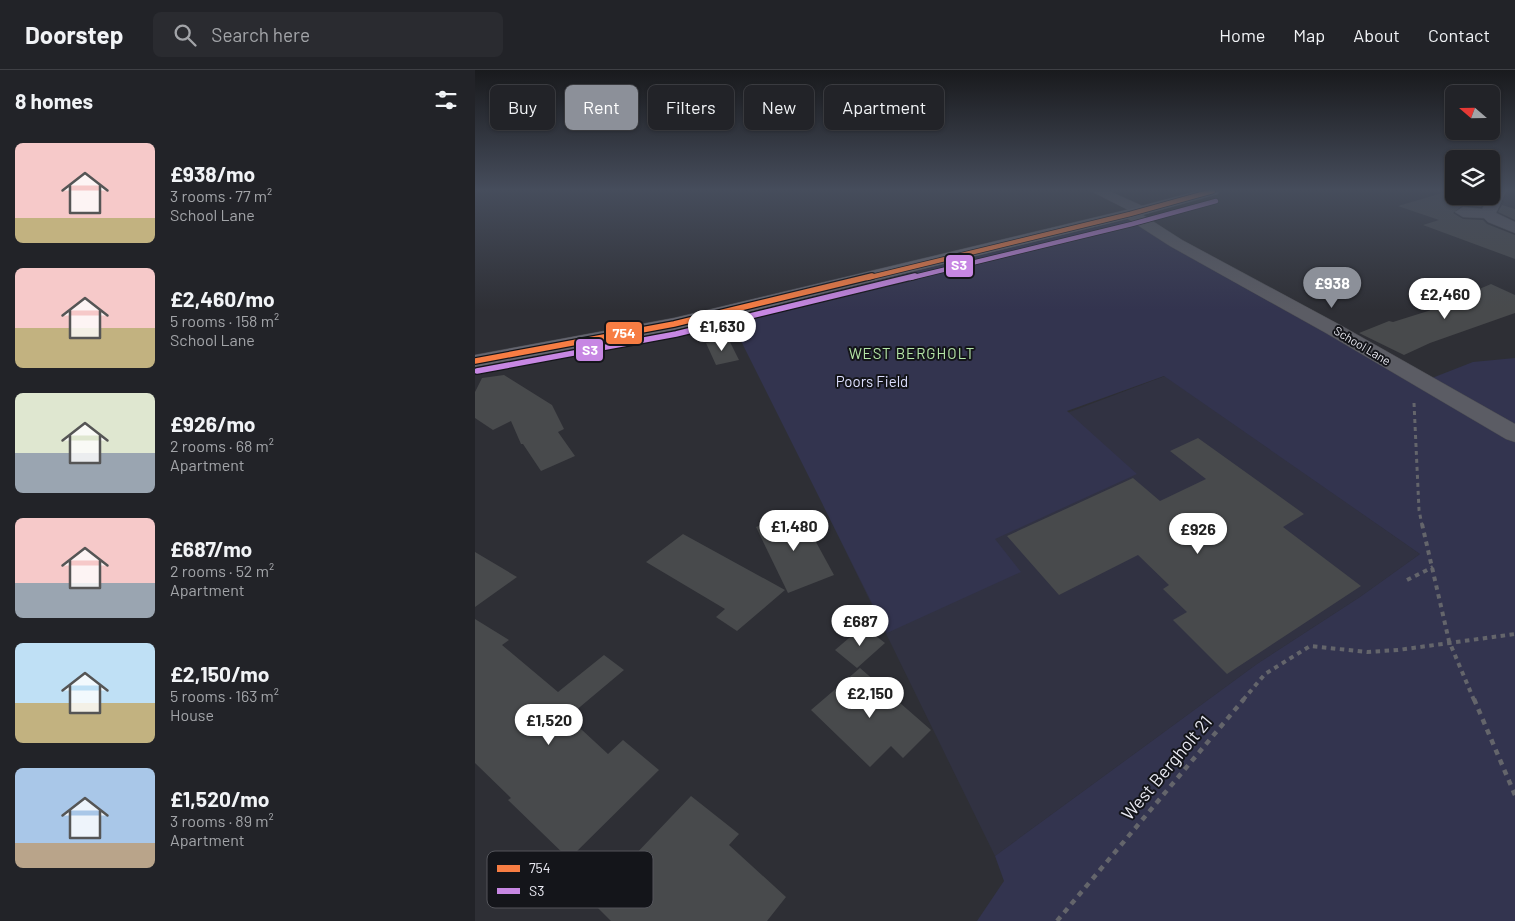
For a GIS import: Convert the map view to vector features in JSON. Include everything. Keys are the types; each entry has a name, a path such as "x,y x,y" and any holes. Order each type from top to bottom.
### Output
{"main road":[{"path":"475,361 674,324 1062,231"}],"street":[{"name":"School Lane","path":"1159,231 1175,243 1333,329 1515,434"}],"path":[{"path":"1412,394 1419,510 1449,641 1515,795"},
{"path":"1407,580 1433,567"},
{"path":"1449,641 1515,634"},
{"name":"West Bergholt 21","path":"1057,921 1265,674 1310,646 1367,652 1398,650 1449,641"}],"shaded area":[{"path":"1165,376 1420,554 1360,597 1257,664 995,856 823,505"}],"green space":[{"name":"Poors Field","path":"1082,231 1151,231 1515,438 1515,921 977,921 1004,881 995,856 1257,664 1360,597 1420,554 1164,376 1067,411 1137,474 995,539 1021,572 887,633 729,317"},
{"path":"1515,358 1515,430 1432,378 1473,362"}],"building":[{"path":"1438,231 1504,231 1515,235 1515,259"},
{"path":"1491,284 1515,295 1515,313 1430,343 1404,355 1359,333 1389,321 1393,322 1428,311"},
{"path":"728,338 739,360 716,365 706,343"},
{"path":"504,375 552,405 564,429 558,432 575,456 541,471 523,444 521,444 511,421 493,430 475,418 475,392 482,378"},
{"path":"1198,438 1304,514 1283,527 1361,586 1227,674 1173,620 1187,612 1163,589 1169,585 1138,555 1059,595 1007,536 1133,478 1160,501 1206,479 1170,451"},
{"path":"799,511 834,575 788,593 756,527"},
{"path":"683,534 785,590 737,631 716,617 725,609 646,562"},
{"path":"475,552 517,577 475,607"},
{"path":"475,619 509,640 502,645 558,692 604,655 624,670 568,717 608,754 623,740 659,770 577,851 561,851 508,800 511,798 475,763"},
{"path":"863,626 885,643 857,668 835,650"},
{"path":"860,668 931,730 903,758 891,746 870,767 811,710"},
{"path":"691,796 739,834 729,845 786,897 767,921 611,921 598,908 653,908 653,851 639,851"}],"transit line":[{"name":"754","path":"475,361 674,324 1061,231"},
{"name":"S3","path":"477,371 676,334 1104,231"}],"district":[{"name":"WEST BERGHOLT","path":"912,354"}]}
